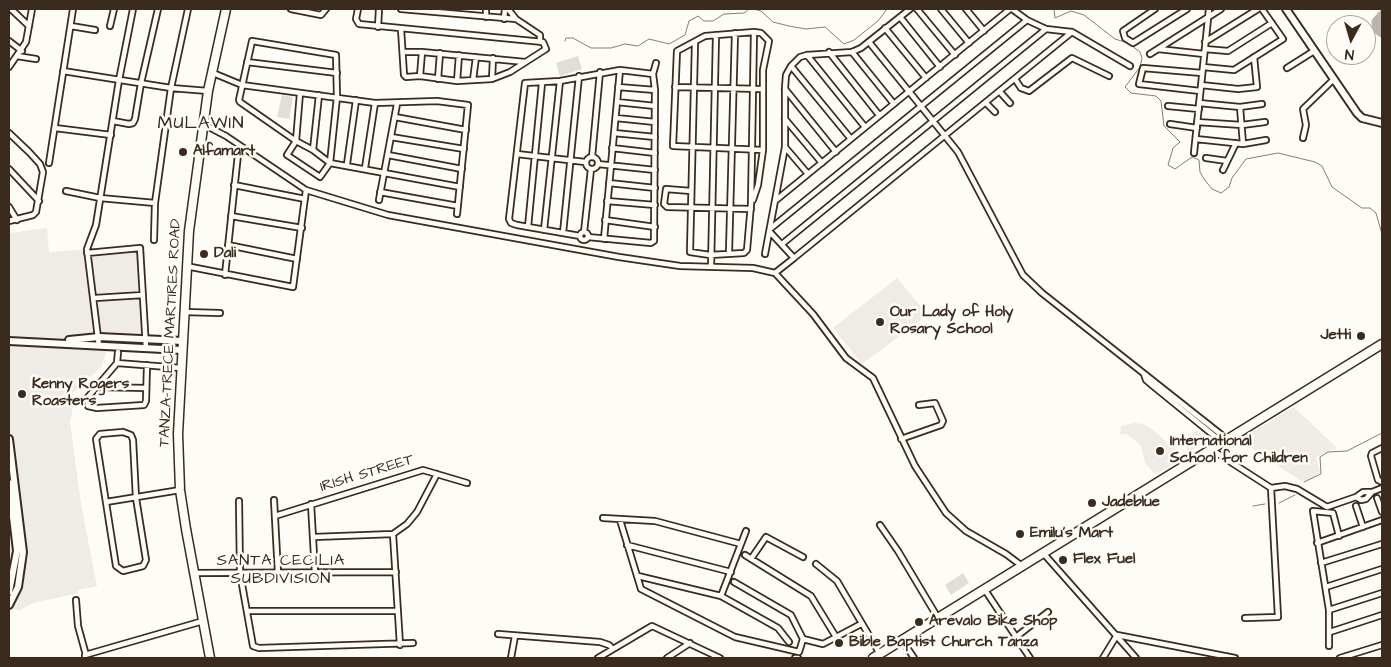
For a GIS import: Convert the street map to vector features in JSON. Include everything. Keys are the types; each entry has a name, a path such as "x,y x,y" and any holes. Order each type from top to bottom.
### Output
{"main road":[{"name":"TANZA-TRECE MARTIRES ROAD","path":"210,658 180,490 178,441 186,266 202,124 226,9"},
{"path":"876,656 1382,344"}],"street":[{"path":"11,9 29,26"},
{"path":"9,67 22,50 32,9"},
{"path":"49,163 73,9"},
{"path":"110,26 114,9"},
{"path":"99,346 100,337 95,298 87,253 96,225 119,80 133,9"},
{"path":"113,121 133,123 158,9"},
{"path":"154,240 155,202 171,88 188,9"},
{"path":"291,9 322,15 326,9"},
{"path":"358,9 356,19 359,24 540,42 544,43 546,49 510,72 492,79 457,81 404,75 401,29"},
{"path":"378,27 379,9"},
{"path":"401,9 449,11 467,15 516,19"},
{"path":"467,9 467,15"},
{"path":"486,9 486,17"},
{"path":"504,19 506,9"},
{"path":"506,9 516,19 540,35 540,42"},
{"path":"766,254 785,147 785,88 786,75 791,66 800,57 807,55 829,52 852,52 869,42 910,9"},
{"path":"917,9 954,55"},
{"path":"941,9 969,43"},
{"path":"966,9 984,31"},
{"path":"775,202 879,115 1011,9 1027,20 1046,29 1072,32 1130,66"},
{"path":"1155,9 1122,31 1125,38 1133,44 1187,9"},
{"path":"1194,153 1209,9"},
{"path":"1150,54 1221,9"},
{"path":"1203,67 1234,70 1283,39 1260,9 1205,42"},
{"path":"1286,9 1301,27 1334,80 1362,118 1382,123"},
{"path":"900,17 940,67"},
{"path":"770,231 1027,20"},
{"path":"1158,49 1204,52 1228,51 1272,23"},
{"path":"71,26 95,30"},
{"path":"885,28 926,78"},
{"path":"782,244 1046,29"},
{"path":"695,43 690,252 710,255 730,252 744,253 747,250 751,206 754,32"},
{"path":"751,206 758,185 763,150 765,126 762,89 763,70 769,41 761,33 754,32 705,36 677,52 673,144 675,147 763,150"},
{"path":"775,273 1072,32"},
{"path":"730,252 735,33"},
{"path":"711,267 716,35"},
{"path":"9,41 22,50"},
{"path":"300,92 296,141 288,156 318,176 321,176 330,163 337,97 337,72 334,53 256,41 251,44 240,102 296,141 313,150 330,163 347,164 460,187"},
{"path":"869,42 958,152 1023,275 1042,293 1144,374 1146,380 1153,386 1225,442"},
{"path":"1287,68 1314,50"},
{"path":"404,52 440,53 524,62"},
{"path":"420,76 422,52"},
{"path":"829,52 879,115"},
{"path":"852,52 894,104"},
{"path":"438,78 440,53"},
{"path":"457,81 459,55"},
{"path":"807,55 865,128"},
{"path":"17,56 36,58"},
{"path":"474,80 476,57"},
{"path":"1201,85 1238,89 1258,87 1254,57"},
{"path":"492,79 493,58"},
{"path":"1015,79 1021,88 1029,91 1072,58 1109,76"},
{"path":"510,72 512,60"},
{"path":"247,62 337,72"},
{"path":"653,74 620,70 600,72 560,81 527,82 523,88 509,220 511,223 587,238 651,244 654,241 655,90 653,74 656,63"},
{"path":"791,66 851,139"},
{"path":"1200,91 1139,84 1143,68 1202,74"},
{"path":"604,239 620,70"},
{"path":"64,71 171,88 208,91"},
{"path":"517,154 552,160 585,162 592,156 600,72"},
{"path":"213,73 242,85 375,103 397,104 437,101 468,105 457,214"},
{"path":"563,233 572,161 579,76"},
{"path":"1303,138 1306,125 1303,110 1334,80"},
{"path":"544,230 560,81"},
{"path":"528,227 542,83"},
{"path":"618,87 655,90"},
{"path":"675,87 762,89"},
{"path":"785,88 836,152"},
{"path":"1000,92 1010,103"},
{"path":"313,150 319,95"},
{"path":"347,164 356,100"},
{"path":"617,102 655,106"},
{"path":"365,168 375,103"},
{"path":"986,103 995,112"},
{"path":"379,200 397,104"},
{"path":"1168,106 1240,107 1262,104"},
{"path":"1240,107 1243,144"},
{"path":"395,117 466,130"},
{"path":"616,118 655,122"},
{"path":"785,119 822,162"},
{"path":"1197,122 1242,125 1265,122"},
{"path":"202,124 239,145 306,190 388,215 680,266 753,268 775,273 813,314 846,358 873,378 915,466 946,513 966,531 1006,554 1023,567"},
{"path":"1170,124 1197,128"},
{"path":"55,128 111,134"},
{"path":"614,133 655,137"},
{"path":"9,134 40,164 43,172 36,212 33,216 9,221"},
{"path":"391,137 464,149"},
{"path":"1196,139 1243,144 1266,140"},
{"path":"1223,170 1236,143"},
{"path":"225,275 239,145"},
{"path":"785,147 808,174"},
{"path":"612,148 655,153"},
{"path":"388,154 462,169"},
{"path":"592,156 597,159 598,164"},
{"path":"1206,158 1227,161"},
{"path":"585,162 586,167 591,170"},
{"path":"598,164 655,170"},
{"path":"591,170 596,168 598,164"},
{"path":"9,169 39,202"},
{"path":"579,249 580,237 584,232 591,170"},
{"path":"608,183 655,188"},
{"path":"234,185 305,200"},
{"path":"691,191 666,189 664,204 667,207 692,208 751,206"},
{"path":"186,266 293,287 306,190"},
{"path":"66,191 100,198 155,202"},
{"path":"380,192 458,206"},
{"path":"607,201 655,206"},
{"path":"9,207 17,220"},
{"path":"231,216 302,228"},
{"path":"605,220 655,227"},
{"path":"770,231 794,258"},
{"path":"584,232 587,238 586,250"},
{"path":"228,245 297,259"},
{"path":"87,253 140,248 146,348"},
{"path":"95,298 143,295"},
{"path":"184,312 220,313"},
{"path":"54,342 100,337 183,341"},
{"path":"9,341 182,350"},
{"path":"118,352 117,363 88,397 88,406 107,408 144,405 146,401 147,365"},
{"path":"117,363 181,368"},
{"path":"98,387 146,388"},
{"path":"900,438 941,425 944,421 935,403 919,405"},
{"path":"123,432 131,435 136,498 146,563 123,571 116,566 106,502 96,439 100,434 123,432"},
{"path":"9,439 23,542 9,592"},
{"path":"1382,448 1372,453 1371,456 1378,480 1382,482"},
{"path":"1212,450 1271,488 1284,486 1297,489 1326,507 1356,497 1363,492 1372,492 1382,488"},
{"name":"IRISH STREET","path":"275,516 423,470 467,483"},
{"path":"314,537 393,534 406,524 416,512 437,474"},
{"path":"9,483 17,542 15,573 9,605"},
{"path":"1245,618 1278,617 1271,488"},
{"path":"106,502 180,490"},
{"path":"1356,497 1361,500 1366,499 1372,492"},
{"path":"1377,498 1382,512"},
{"path":"274,500 278,573"},
{"path":"239,501 240,573 251,641 256,647 412,644"},
{"path":"311,504 315,573"},
{"path":"1356,506 1363,527"},
{"path":"1329,646 1329,610 1312,511 1332,514 1339,536"},
{"path":"603,518 655,521 741,544"},
{"path":"620,520 638,576 639,586 644,592 734,637 799,652"},
{"path":"1316,543 1382,520"},
{"path":"880,525 898,551 938,618"},
{"path":"721,596 746,531"},
{"path":"393,534 400,645"},
{"path":"751,559 766,537 803,557"},
{"path":"1321,563 1382,544"},
{"path":"627,545 731,572"},
{"path":"1044,554 1136,658"},
{"path":"745,555 811,596 836,637"},
{"path":"816,564 831,574 837,581 876,656"},
{"path":"1326,587 1382,569"},
{"path":"194,573 396,572"},
{"path":"638,576 721,596 778,628 789,642 800,646"},
{"path":"734,582 791,615 803,639 822,644 860,624"},
{"path":"985,590 1030,658"},
{"path":"1329,610 1382,592"},
{"path":"76,600 78,626 86,656 203,621"},
{"path":"247,611 398,611"},
{"path":"1016,636 1048,612"},
{"path":"1330,632 1382,615"},
{"path":"598,658 652,626 690,642 720,658"},
{"path":"498,634 600,642 609,645 612,649"},
{"path":"1104,658 1117,635"},
{"path":"1117,635 1235,658"},
{"path":"511,658 515,636"},
{"path":"797,658 803,639"},
{"path":"902,640 914,658"},
{"path":"667,658 690,642"},
{"path":"785,648 789,642"},
{"path":"1340,658 1382,645"}],"shaded area":[{"path":"578,56 582,69 560,76 556,63"},
{"path":"282,95 293,97 289,119 277,117"},
{"path":"47,228 49,252 145,245 148,334 173,335 172,353 107,350 102,366 68,397 73,407 70,422 81,504 97,586 78,590 78,593 33,603 20,610 11,609 9,611 9,233"},
{"name":"Our Lady of Holy Rosary School","path":"897,278 928,315 862,364 833,328"},
{"path":"1294,407 1337,448 1316,457 1320,472 1312,479 1301,481 1239,440"},
{"name":"International School for Children","path":"1134,423 1143,424 1153,430 1185,458 1155,474 1145,463 1141,445 1126,434 1120,434 1121,426"},
{"path":"1197,430 1208,440 1189,452 1182,443"},
{"path":"963,573 969,583 951,595 945,585"}],"waterway":[{"path":"565,41 566,38 573,38 591,48 611,48 625,44 638,46 649,39 669,44 685,35 689,21 698,16 704,21 713,21 724,14 744,13 749,9"},
{"path":"753,9 761,11 773,22 806,29 825,27 844,44 854,40 878,21 887,9"},
{"path":"1054,9 1055,18 1071,11 1084,15 1115,39 1128,43 1140,52 1142,58 1140,67 1125,87 1131,93 1156,96 1161,101 1164,126 1180,142 1173,148 1168,165 1175,169 1192,157 1199,160 1200,172 1204,179 1212,189 1221,193 1229,187 1232,178 1246,159 1278,153 1315,162 1322,166 1332,187 1362,208 1370,208 1376,213 1382,234"},
{"path":"1382,15 1376,22 1377,29 1382,33"},
{"path":"1304,482 1321,474 1320,457 1328,452 1347,451 1382,433"},
{"path":"1279,503 1295,495"},
{"path":"1253,506 1265,504"}],"place":[{"name":"Alfamart","path":"183,152"},
{"name":"Dali","path":"204,254"},
{"name":"Our Lady of Holy Rosary School","path":"880,322"},
{"name":"Jetti","path":"1361,336"},
{"name":"Kenny Rogers Roasters","path":"22,394"},
{"name":"International School for Children","path":"1160,451"},
{"name":"Jadeblue","path":"1092,503"},
{"name":"Emilu's Mart","path":"1020,534"},
{"name":"Flex Fuel","path":"1063,560"},
{"name":"Arevalo Bike Shop","path":"919,622"},
{"name":"Bible Baptist Church Tanza","path":"839,643"}],"district":[{"name":"MULAWIN","path":"201,124"},
{"name":"SANTA CECILIA SUBDIVISION","path":"281,571"}]}
